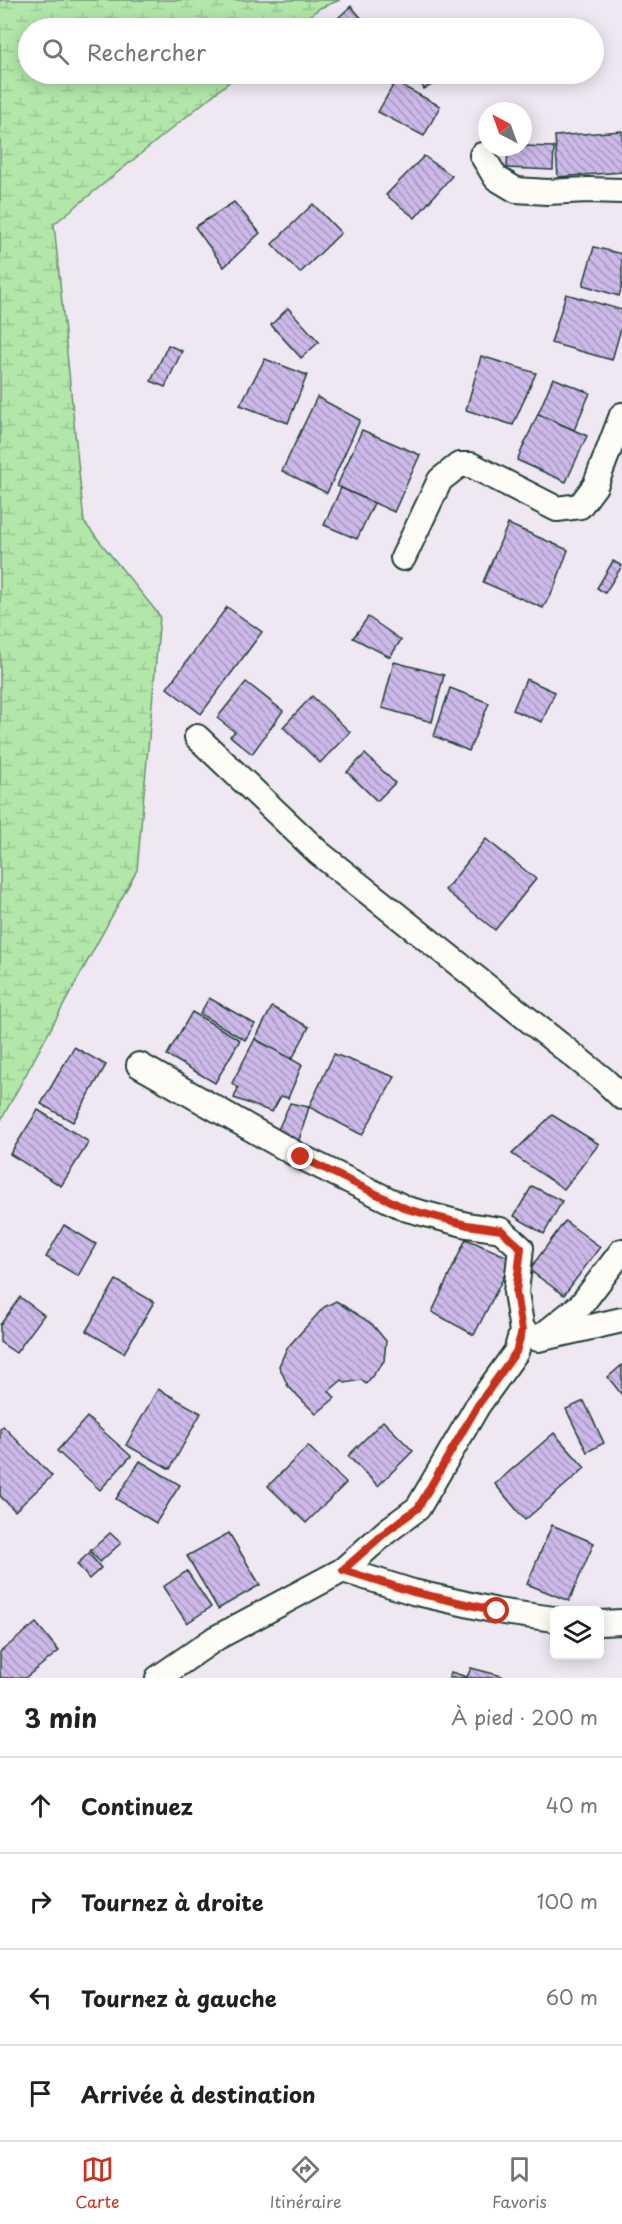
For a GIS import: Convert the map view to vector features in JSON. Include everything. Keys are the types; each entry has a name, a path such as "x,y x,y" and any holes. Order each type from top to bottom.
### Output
{"street":[{"path":"483,156 496,178 516,190 622,191"},
{"path":"402,558 440,480 459,465 471,465 557,509 580,506 595,486 622,415"},
{"path":"197,737 319,853 603,1079 622,1097"},
{"path":"140,1065 301,1157 407,1209 467,1225 501,1230 521,1248 516,1292 530,1335"},
{"path":"158,1678 216,1638 343,1570 387,1531 418,1508 478,1405 516,1352 530,1335 581,1305 622,1251"},
{"path":"530,1335 622,1320"},
{"path":"343,1570 434,1597 497,1611 550,1618"},
{"path":"604,1623 622,1622"}],"green space":[{"path":"0,0 340,0 320,8 307,18 18,18 18,84 227,84 54,224 84,522 160,616 137,870 0,1122"}],"building":[{"path":"351,6 361,18 338,18"},
{"path":"394,84 399,84 440,106 424,136 378,112"},
{"path":"421,84 434,84 424,89"},
{"path":"622,131 622,172 558,177 555,136"},
{"path":"532,146 554,147 553,170 507,168 508,156 532,156"},
{"path":"424,156 452,176 415,218 386,195"},
{"path":"234,202 260,233 224,267 195,227"},
{"path":"313,204 341,233 300,273 272,244"},
{"path":"594,247 622,254 622,285 619,296 583,285"},
{"path":"566,294 622,310 622,325 612,360 551,343"},
{"path":"288,308 319,342 301,358 271,325"},
{"path":"168,345 182,351 165,387 151,381"},
{"path":"481,356 536,373 513,425 466,410"},
{"path":"265,359 307,375 288,423 240,405"},
{"path":"553,378 590,393 574,430 538,414"},
{"path":"317,397 360,420 327,493 282,471"},
{"path":"538,414 587,436 566,482 517,460"},
{"path":"362,430 420,455 394,512 337,486"},
{"path":"341,488 374,503 357,539 324,525"},
{"path":"508,524 568,550 555,586 543,608 483,582"},
{"path":"613,561 622,566 605,593 597,588"},
{"path":"227,607 262,632 201,714 167,688"},
{"path":"368,617 401,640 390,657 353,638"},
{"path":"394,662 444,675 432,722 382,708"},
{"path":"526,679 555,692 542,722 513,710"},
{"path":"246,682 283,711 252,754 230,736 235,732 217,718"},
{"path":"450,688 489,703 469,751 434,736"},
{"path":"312,696 350,732 320,763 283,727"},
{"path":"365,754 395,783 377,801 347,772"},
{"path":"486,839 536,879 495,930 445,890"},
{"path":"209,998 255,1024 245,1040 200,1014"},
{"path":"272,1007 309,1027 292,1059 255,1039"},
{"path":"192,1012 240,1040 215,1083 167,1055"},
{"path":"255,1039 302,1065 288,1098 281,1096 272,1112 234,1098 238,1088 232,1083"},
{"path":"74,1047 106,1065 73,1122 41,1104"},
{"path":"334,1054 395,1077 362,1135 309,1107"},
{"path":"290,1103 309,1107 299,1140 277,1132"},
{"path":"38,1110 89,1142 61,1186 10,1154"},
{"path":"552,1115 599,1144 564,1189 512,1154"},
{"path":"532,1186 562,1201 544,1234 514,1216"},
{"path":"565,1221 600,1247 564,1295 529,1270"},
{"path":"64,1225 96,1244 78,1276 46,1257"},
{"path":"466,1239 513,1259 474,1335 432,1312"},
{"path":"116,1280 154,1302 124,1353 86,1331"},
{"path":"20,1297 44,1315 16,1353 0,1342 0,1325"},
{"path":"336,1301 372,1324 386,1341 384,1361 366,1384 361,1380 345,1383 342,1380 329,1391 335,1398 316,1414 288,1386 279,1366 287,1348 324,1307"},
{"path":"622,1365 622,1395 608,1377"},
{"path":"158,1389 201,1413 170,1469 126,1445"},
{"path":"584,1401 604,1443 587,1452 566,1409"},
{"path":"87,1417 131,1456 100,1490 57,1451"},
{"path":"383,1421 413,1451 378,1486 348,1456"},
{"path":"3,1426 52,1476 15,1511 0,1496 0,1429"},
{"path":"554,1433 585,1468 525,1520 495,1484"},
{"path":"308,1446 346,1483 306,1523 268,1486"},
{"path":"140,1461 180,1485 156,1523 116,1499"},
{"path":"552,1525 594,1543 569,1601 527,1584"},
{"path":"110,1533 121,1543 100,1562 90,1551"},
{"path":"229,1533 260,1585 218,1609 187,1556"},
{"path":"89,1553 101,1568 89,1579 77,1564"},
{"path":"187,1571 211,1607 187,1623 163,1587"},
{"path":"36,1623 59,1651 25,1678 0,1678 0,1652"},
{"path":"471,1668 502,1676 501,1678 449,1678 451,1672 467,1677"}],"route":[{"path":"301,1157 407,1209 467,1225 501,1230 521,1248 516,1292 522,1331 516,1352 478,1405 418,1508 387,1531 343,1570 413,1592 497,1611"}]}
